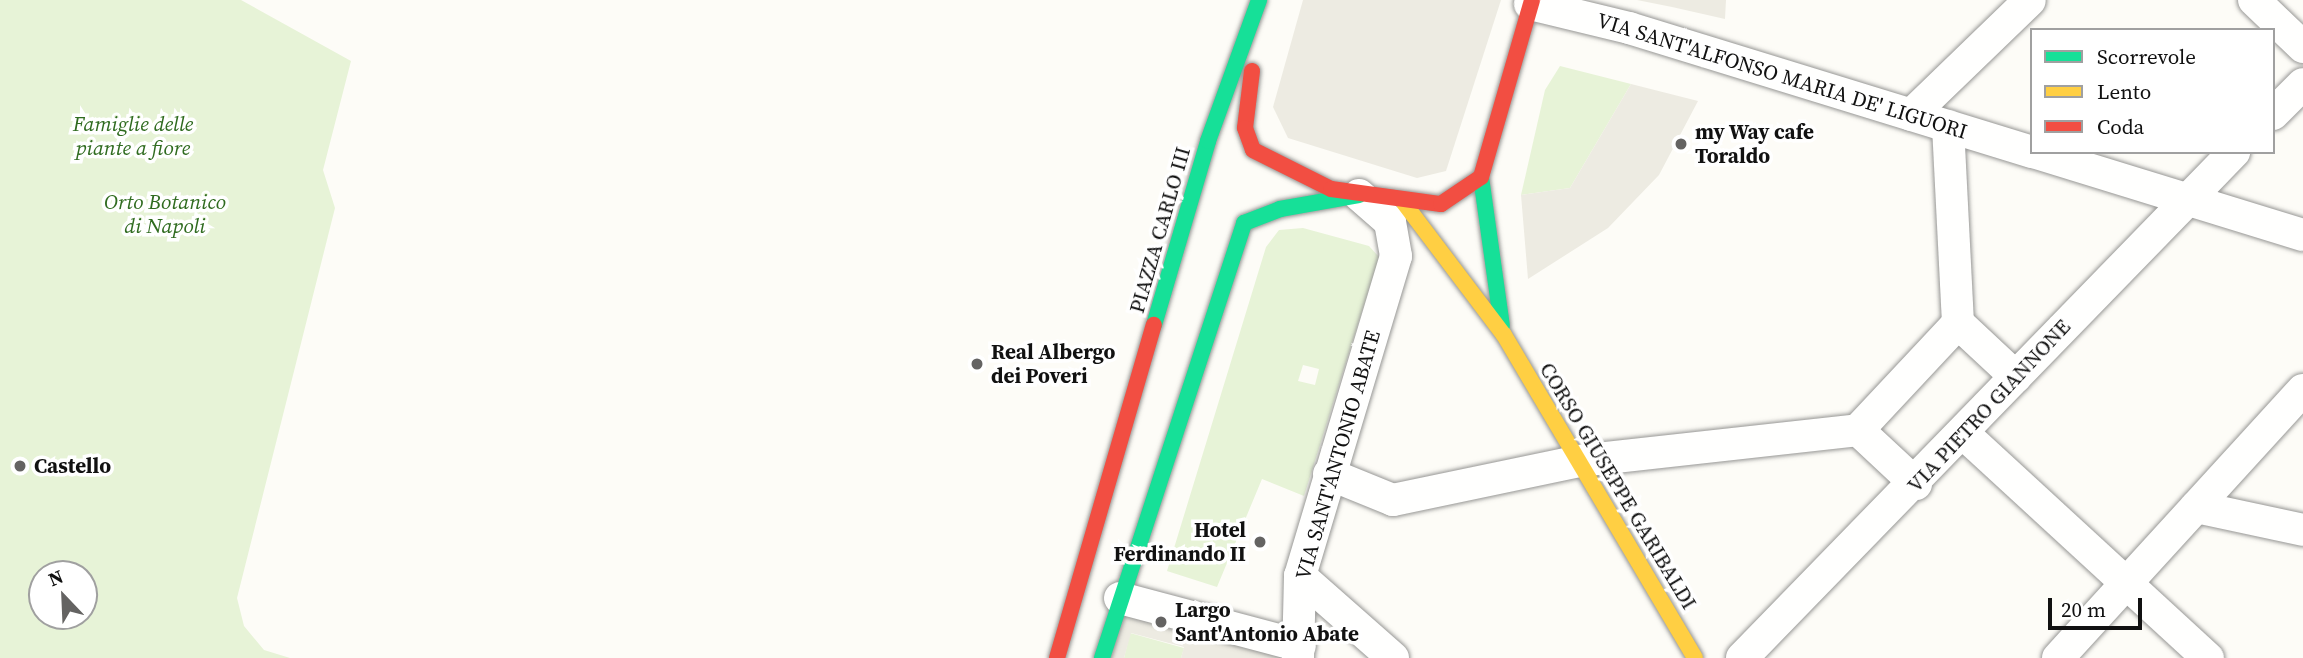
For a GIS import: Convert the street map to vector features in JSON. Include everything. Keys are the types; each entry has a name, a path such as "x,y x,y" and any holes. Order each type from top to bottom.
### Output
{"main road":[{"path":"1481,177 1531,2"},
{"name":"PIAZZA CARLO III","path":"1258,5 1243,113 1253,150 1310,184 1404,203 1441,204 1463,195 1481,177"},
{"name":"PIAZZA CARLO III","path":"1057,658 1208,141 1258,5"},
{"name":"CORSO GIUSEPPE GARIBALDI","path":"1481,177 1504,335"},
{"name":"PIAZZA CARLO III","path":"1120,598 1244,223 1359,195"},
{"name":"CORSO GIUSEPPE GARIBALDI","path":"1404,203 1504,335 1695,658"},
{"path":"1102,658 1120,598"}],"street":[{"path":"1911,115 2030,0"},
{"path":"2254,0 2303,47"},
{"name":"VIA SANT'ALFONSO MARIA DE' LIGUORI","path":"1531,2 2030,151"},
{"path":"2275,112 2303,84"},
{"path":"1948,126 1958,323 2016,377"},
{"name":"VIA SANT'ALFONSO MARIA DE' LIGUORI","path":"2038,154 2303,235"},
{"name":"VIA PIETRO GIANNONE","path":"1742,658 1916,484 2232,154"},
{"name":"VIA SANT'ANTONIO ABATE","path":"1299,652 1300,576 1396,256 1390,222 1359,195"},
{"path":"1329,474 1393,500 1579,461 1858,430 1958,323"},
{"path":"2058,658 2303,390"},
{"path":"1858,430 1916,484"},
{"path":"1963,433 2208,658"},
{"path":"2196,507 2303,530"},
{"path":"1300,576 1393,658"},
{"path":"1120,598 1299,652"}],"green space":[{"name":"Orto Botanico di Napoli","path":"0,0 241,0 351,61 323,170 335,208 237,598 244,626 264,650 290,658 0,658"},
{"path":"1560,66 1631,84 1570,188 1521,195 1545,90"},
{"path":"1303,228 1369,246 1379,257 1304,496 1262,479 1217,587 1167,571 1266,247 1279,230","holes":["1303,365 1319,369 1315,385 1298,381"]},
{"path":"1130,633 1184,648 1181,658 1124,658"}],"shaded area":[{"path":"1303,0 1501,0 1446,171 1417,178 1288,138 1273,107"},
{"path":"1637,0 1726,0 1725,19 1672,7"},
{"path":"1631,84 1698,101 1659,175 1608,228 1528,279 1521,195 1570,188"},
{"name":"Largo Sant'Antonio Abate","path":"1120,598 1298,658 1181,658 1184,647 1131,633 1124,658 1102,658"}],"traffic: fast":[{"path":"1154,325 1208,141 1259,0"},
{"path":"1481,177 1502,326"},
{"path":"1102,658 1244,223 1280,209 1359,195"}],"traffic: slow":[{"path":"1404,203 1504,335 1695,658"}],"traffic: jam":[{"path":"1252,71 1245,128 1253,150 1331,189 1441,204 1481,177 1532,0"},
{"path":"1057,658 1154,325"}],"place":[{"name":"my Way cafe Toraldo","path":"1681,144"},
{"name":"Real Albergo dei Poveri","path":"977,364"},
{"name":"Castello","path":"20,466"},
{"name":"Hotel Ferdinando II","path":"1260,542"},
{"name":"Largo Sant'Antonio Abate","path":"1161,622"}],"park label":[{"name":"Famiglie delle piante a fiore","path":"133,136"}]}
